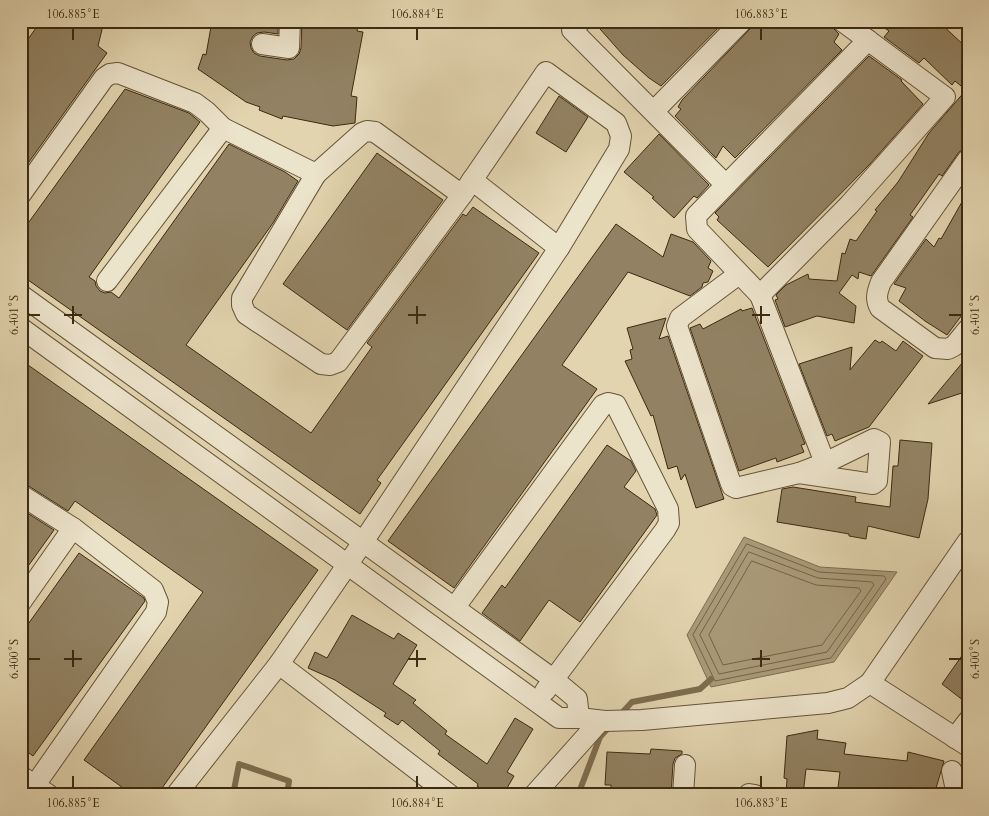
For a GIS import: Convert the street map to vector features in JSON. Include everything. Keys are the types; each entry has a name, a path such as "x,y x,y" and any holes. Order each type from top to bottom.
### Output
{"street":[{"path":"262,44 289,48 290,21"},
{"path":"581,21 572,30 726,185"},
{"path":"654,111 742,21"},
{"path":"760,295 849,205 945,97 842,21"},
{"path":"825,463 760,295 697,229 696,216 868,40"},
{"path":"176,795 279,664 363,542 559,248 619,149 621,136 616,123 546,72 467,187 338,362 330,365 321,364 246,314 242,305 242,298 316,174 362,133 375,132 467,187 559,248"},
{"path":"21,194 104,78 110,74 118,73 195,103 223,128 316,174"},
{"path":"107,280 223,128"},
{"path":"968,159 881,282 876,302 880,308 935,348 948,349 954,346 968,329"},
{"path":"739,274 680,318 677,330 732,486 739,488 800,473 874,439 880,442 876,481 873,484 800,473"},
{"path":"21,295 553,679 577,699 579,718"},
{"path":"21,328 560,718 603,721 642,720 828,703 848,698 870,683 968,542"},
{"path":"455,607 604,405 608,403 616,405 668,509 669,523 538,701"},
{"path":"21,495 72,528 153,590 158,602 156,612 35,785"},
{"path":"21,602 72,528"},
{"path":"279,664 450,795"},
{"path":"870,683 962,742 968,721"},
{"path":"534,795 603,721"},
{"path":"683,795 685,765"},
{"path":"952,771 957,795"}],"water":[{"path":"744,537 820,567 897,572 834,662 711,687 687,635"}],"building":[{"path":"41,21 104,21 98,46 107,53 21,173 21,49"},
{"path":"212,21 278,21 278,34 257,33 250,42 251,48 254,53 260,56 287,60 294,59 299,54 302,21 359,21 357,31 363,32 351,96 357,97 355,123 333,126 283,116 282,119 259,110 260,107 246,102 198,69 203,54 206,55"},
{"path":"593,21 725,21 661,86 623,55"},
{"path":"754,21 830,21 831,26 839,34 834,42 842,50 735,158 723,146 716,158 675,116 681,109 678,107 682,100 750,29"},
{"path":"874,21 938,21 968,49 968,147 959,152 942,176 939,174 910,215 913,217 871,276 859,272 858,279 852,275 839,293 856,306 854,323 817,316 785,327 775,300 778,299 776,295 786,285 808,274 809,279 837,281 842,253 845,254 850,239 856,241 877,211 875,210 898,182 929,133 966,90 955,81 952,85 924,58 919,63 884,37 889,31"},
{"path":"869,56 902,80 923,104 869,165 768,267 717,220 719,217 715,213"},
{"path":"125,89 189,113 200,122 89,277 95,281 100,291 105,293 111,292 119,298 229,144 285,172 298,181 273,223 186,345 311,433 372,347 367,343 463,214 466,216 473,207 539,253 377,480 381,483 360,514 21,275 21,233"},
{"path":"559,96 588,117 566,152 536,133"},
{"path":"659,134 709,185 697,198 694,196 674,218 652,198 654,197 624,172"},
{"path":"377,153 443,200 347,330 283,284"},
{"path":"968,180 968,307 947,335 899,301 906,288 894,284 926,239 934,247 939,238 941,239 967,193 961,189"},
{"path":"616,224 663,257 671,234 693,242 711,261 708,268 713,271 708,282 703,283 702,287 690,296 628,272 562,365 597,389 454,588 388,541"},
{"path":"752,308 805,444 801,445 804,452 777,462 776,458 739,471 690,328 700,324 703,329 741,309 742,311"},
{"path":"666,318 659,339 668,336 724,499 696,508 685,474 681,480 677,466 668,469 653,415 651,416 625,361 632,359 630,350 633,349 627,328"},
{"path":"875,340 880,343 882,341 896,351 903,341 923,356 869,427 835,441 832,434 827,436 799,364 852,347 850,370"},
{"path":"968,356 968,391 928,404"},
{"path":"21,360 318,570 157,795 133,795 84,760 203,592 75,501 68,511 21,483"},
{"path":"900,440 932,443 928,499 919,538 868,526 866,539 849,536 849,534 777,522 782,489 793,487 856,497 855,502 890,507 893,466 898,466"},
{"path":"607,445 631,461 636,471 624,487 655,509 657,515 580,622 549,600 520,641 482,613 502,585 505,588"},
{"path":"21,509 54,530 21,576"},
{"path":"79,553 144,598 145,601 33,756 21,747 21,634"},
{"path":"352,615 394,639 398,633 417,645 393,684 416,700 413,703 447,731 445,734 487,764 515,718 533,729 507,772 514,776 503,795 492,795 477,786 478,784 438,754 440,751 402,720 398,725 384,716 386,713 335,680 308,668 315,652 327,658"},
{"path":"968,647 968,704 942,684"},
{"path":"818,730 817,739 846,743 844,754 907,761 908,752 944,761 934,795 837,795 840,772 806,769 803,795 786,795 787,779 784,778 787,736"},
{"path":"651,749 682,751 682,754 675,758 673,764 671,795 611,795 611,785 605,785 607,752 650,754"}],"waterway":[{"path":"619,716 632,702 700,689 711,679"},
{"path":"578,795 600,737 611,725"},
{"path":"233,795 239,764 289,781 287,795"}]}
